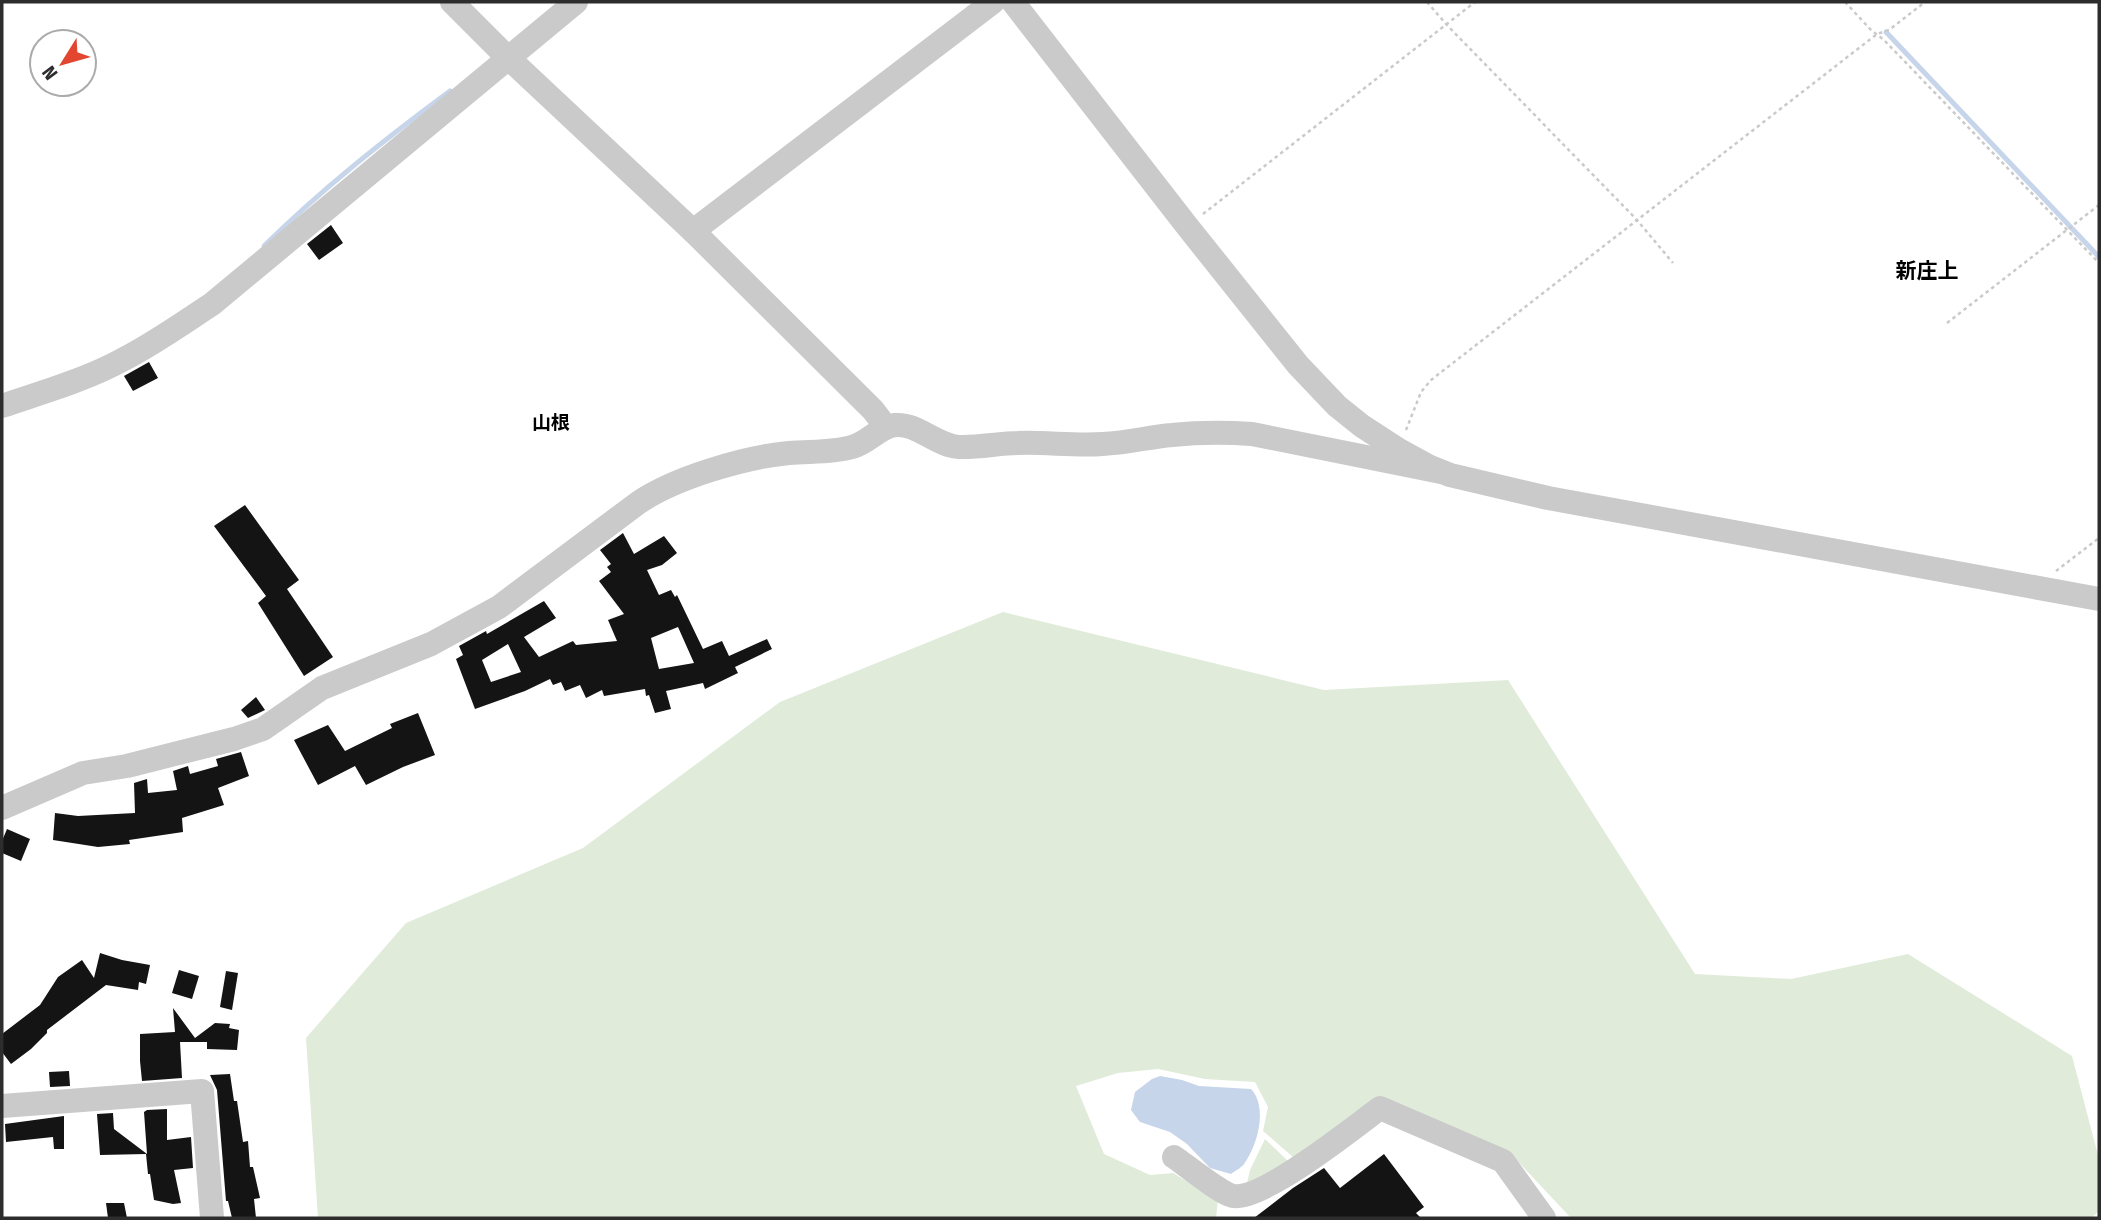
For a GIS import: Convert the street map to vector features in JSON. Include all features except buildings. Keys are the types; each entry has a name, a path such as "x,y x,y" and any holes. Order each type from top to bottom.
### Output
{"street":[{"path":"452,2 693,231 873,410 886,427"},
{"path":"2,406 75,381 122,360 193,317 281,248 503,52 576,2"},
{"path":"693,231 993,2"},
{"path":"1013,2 1278,342 1315,385 1362,426 1399,450 1441,472"},
{"path":"2,808 83,773 127,766 263,729 322,688 431,644 499,607 646,497 675,482 752,459 786,453 852,448 886,427 898,425 918,430 943,444 960,447 1018,443 1102,444 1182,433 1233,432 1441,472 1548,498 2099,599"},
{"path":"2,1106 202,1091 212,1218"},
{"path":"1174,1157 1230,1195 1241,1196 1284,1177 1380,1108 1503,1161 1544,1218"}],"path":[{"path":"1427,2 1637,220 1673,263"},
{"path":"1187,226 1475,2"},
{"path":"1845,2 2099,263"},
{"path":"1399,450 1422,392 1431,380 1878,34 1889,30 1925,2"},
{"path":"1947,323 2099,205"},
{"path":"2034,588 2099,538"}],"green space":[{"path":"1003,612 1324,690 1508,680 1695,974 1791,979 1908,954 2072,1056 2099,1159 2099,1211 2091,1218 1571,1218 1509,1152 1380,1100 1294,1158 1263,1131 1268,1107 1255,1082 1205,1079 1158,1069 1118,1073 1076,1086 1104,1154 1150,1175 1173,1173 1218,1200 1216,1218 318,1218 306,1038 406,923 583,848 780,702"},
{"path":"1265,1139 1289,1162 1246,1188 1250,1170"}],"water":[{"path":"1160,1076 1199,1086 1251,1089 1259,1106 1259,1126 1253,1147 1241,1167 1231,1174 1210,1168 1187,1144 1170,1132 1140,1122 1131,1110 1135,1092"}],"waterway":[{"path":"1886,32 2099,257"},
{"path":"264,246 354,165 450,91"}],"district":[{"name":"新庄上","path":"1927,271"},
{"name":"山根","path":"551,422"}]}
